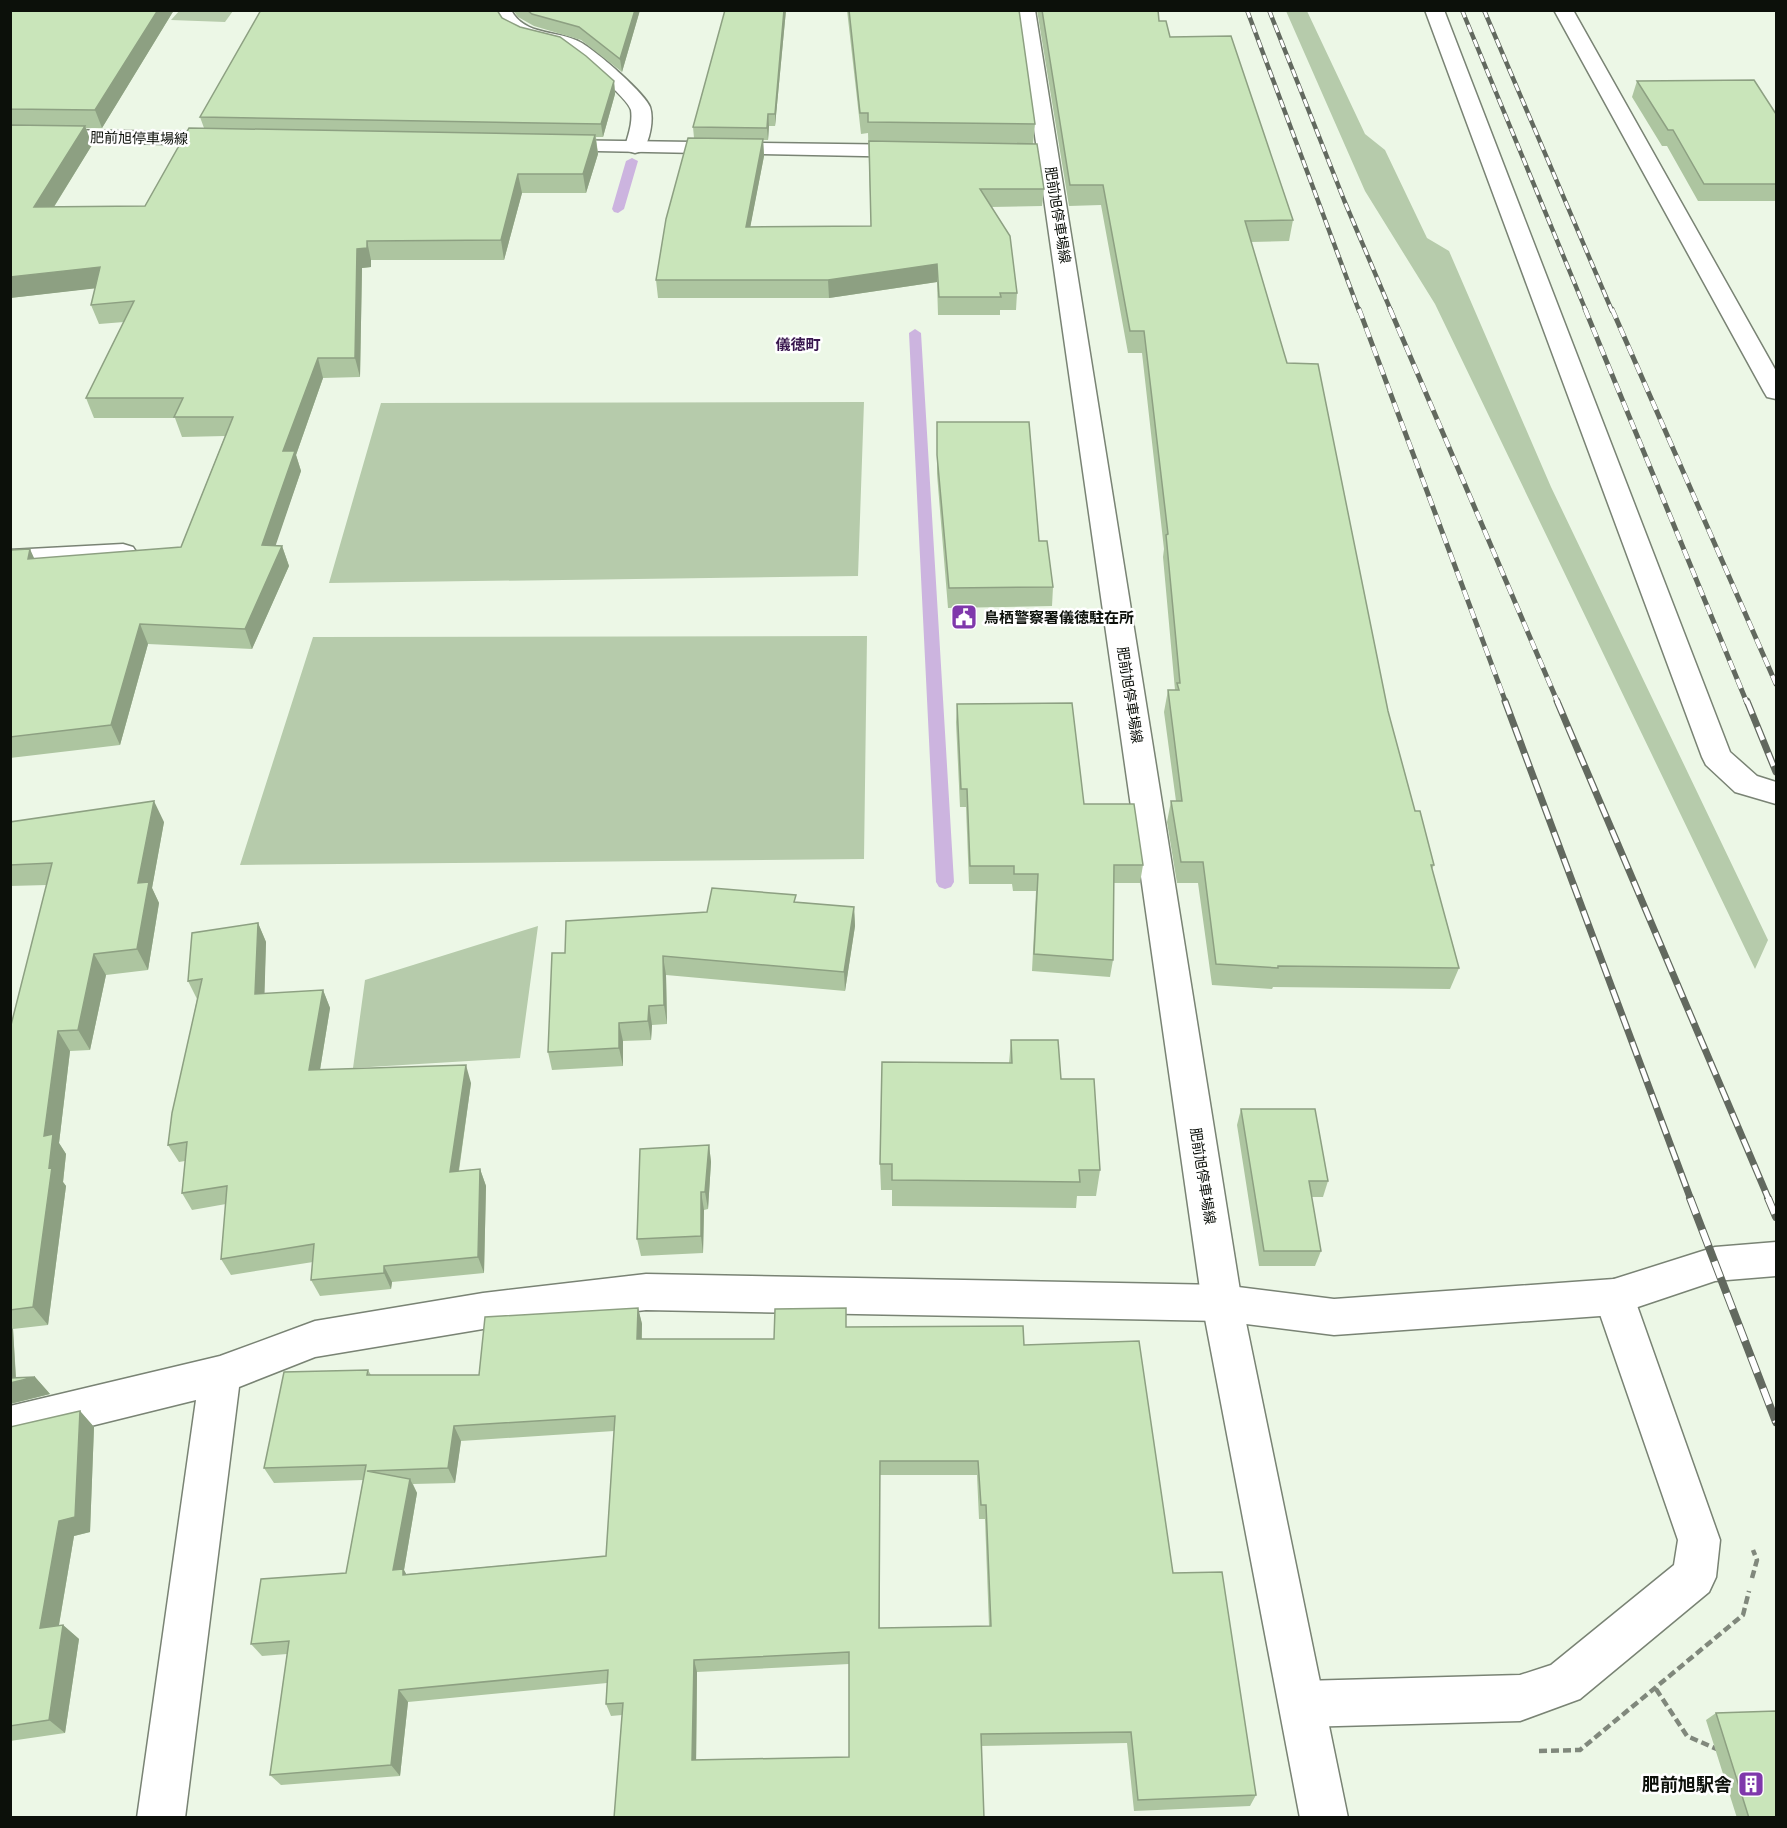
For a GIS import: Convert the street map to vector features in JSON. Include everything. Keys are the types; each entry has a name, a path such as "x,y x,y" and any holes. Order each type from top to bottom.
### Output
{"street":[{"path":"501,10 504,19 518,30 574,46 638,103 642,118 635,147"},
{"name":"肥前旭停車場線","path":"1026,10 1036,153 1222,1303 1324,1818"},
{"path":"1434,10 1717,757 1746,784 1776,793"},
{"path":"1563,10 1776,392"},
{"name":"肥前旭停車場線","path":"10,135 249,140"},
{"path":"530,145 931,152"},
{"path":"10,559 146,552"},
{"path":"10,1426 220,1374 315,1339 483,1311 646,1292 1222,1303 1334,1317 1614,1298 1715,1264 1776,1259"},
{"path":"1302,1704 1520,1698 1564,1683 1694,1577 1699,1540 1614,1298"},
{"path":"161,1818 220,1374"}],"path":[{"path":"1656,1689 1688,1737 1715,1750 1725,1750"}],"green space":[{"path":"180,10 233,11 225,22 171,20"},
{"path":"1286,11 1307,11 1365,134 1385,150 1427,238 1449,251 1551,487 1768,940 1755,969 1435,304 1365,191"},
{"path":"864,402 858,576 329,583 381,403"},
{"path":"867,636 864,859 240,865 313,637"},
{"path":"538,926 520,1058 353,1068 365,980"}],"building":[{"path":"10,10 158,10 95,110 10,109"},
{"path":"261,10 497,10 502,18 520,27 560,37 614,81 601,124 200,117"},
{"path":"527,10 635,10 620,59 579,27 532,14"},
{"path":"725,10 784,10 775,114 768,114 767,128 693,127"},
{"path":"849,10 1019,10 1035,124 868,122 868,113 860,113"},
{"path":"1042,10 1158,10 1159,21 1166,21 1170,37 1231,36 1293,220 1245,221 1287,363 1318,364 1388,711 1415,811 1420,811 1434,865 1431,865 1459,968 1278,966 1278,968 1216,964 1203,862 1181,862 1171,801 1182,801 1168,690 1179,690 1177,683 1180,683 1166,535 1168,534 1144,331 1130,331 1103,185 1070,185"},
{"path":"1754,80 1776,114 1776,184 1704,184 1673,130 1668,130 1637,81"},
{"path":"10,125 85,126 34,207 145,206 189,128 595,135 583,174 518,174 501,240 367,241 367,248 357,249 355,358 318,358 283,451 295,451 262,545 282,546 245,629 140,624 111,725 10,737 10,550 30,549 28,559 181,547 233,417 174,417 183,398 86,398 134,301 91,305 100,267 10,277"},
{"path":"688,138 763,139 746,227 871,226 869,141 1037,144 1044,189 980,189 1010,236 1017,293 1000,293 1001,297 939,297 937,264 828,280 656,280 666,219"},
{"path":"937,422 1029,422 1039,541 1047,541 1053,587 949,588 937,455"},
{"path":"1072,703 1084,804 1134,804 1143,865 1114,865 1113,960 1034,954 1038,874 1014,874 1014,866 970,866 967,789 961,789 957,704"},
{"path":"154,801 138,883 149,882 137,949 94,954 78,1030 58,1031 44,1136 53,1134 49,1168 52,1167 33,1307 10,1310 10,1029 52,863 10,865 10,822"},
{"path":"712,888 796,895 794,902 854,907 844,972 663,956 664,1005 649,1006 648,1021 619,1023 619,1048 548,1052 552,953 565,953 566,921 707,912"},
{"path":"258,923 255,994 323,990 309,1070 466,1065 450,1172 480,1169 478,1257 384,1266 384,1273 311,1280 314,1244 221,1259 227,1186 182,1193 187,1142 168,1145 172,1113 202,979 188,981 192,933"},
{"path":"1011,1040 1058,1040 1061,1079 1094,1079 1100,1170 1079,1170 1080,1182 892,1180 892,1164 880,1164 882,1062 1012,1063"},
{"path":"1241,1109 1315,1109 1328,1181 1309,1181 1321,1251 1264,1251"},
{"path":"709,1145 705,1192 701,1192 701,1236 637,1239 640,1149"},
{"path":"638,1308 637,1339 774,1339 775,1309 846,1308 846,1327 1023,1326 1024,1345 1139,1341 1173,1573 1222,1572 1256,1795 1138,1800 1131,1732 981,1734 984,1818 614,1818 623,1703 606,1704 608,1670 399,1690 391,1765 270,1775 289,1641 251,1644 261,1579 346,1573 366,1465 264,1468 284,1372 368,1370 367,1375 479,1375 485,1317","holes":["615,1416 606,1556 403,1575 403,1569 393,1570 410,1479 367,1471 448,1468 454,1426","880,1461 978,1461 981,1505 986,1505 991,1626 879,1628","849,1652 849,1757 692,1760 694,1660"]},
{"path":"35,1377 10,1383 10,1378"},
{"path":"80,1411 75,1517 59,1521 40,1628 63,1625 49,1720 10,1726 10,1427"},
{"name":"肥前旭駅舎","path":"1776,1711 1776,1818 1749,1818 1716,1713"}],"waterway":[{"path":"618,209 632,161"},
{"path":"915,333 945,882"}],"railway":[{"path":"1247,10 1359,311"},
{"path":"1269,10 1344,200 1391,311"},
{"path":"1462,10 1586,311"},
{"path":"1484,10 1612,311"},
{"path":"1359,309 1506,703"},
{"path":"1390,309 1558,703"},
{"path":"1585,309 1747,703"},
{"path":"1612,309 1776,684"},
{"path":"1505,701 1691,1200"},
{"path":"1557,701 1769,1200"},
{"path":"1747,701 1776,772"},
{"path":"1690,1198 1776,1422"},
{"path":"1768,1198 1776,1217"}],"place":[{"name":"鳥栖警察署儀徳駐在所","path":"964,617"},
{"name":"肥前旭駅舎","path":"1751,1784"}],"district":[{"name":"儀徳町","path":"798,344"}]}
